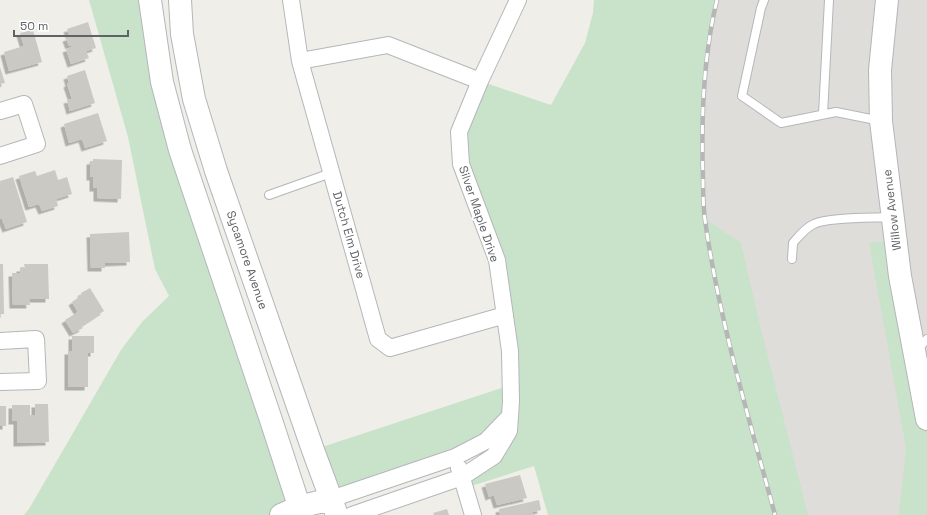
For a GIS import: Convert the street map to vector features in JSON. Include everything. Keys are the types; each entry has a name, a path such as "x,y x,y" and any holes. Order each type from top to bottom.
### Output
{"main road":[{"path":"150,0 162,82 180,150 271,420 294,512 334,507"},
{"name":"Sycamore Avenue","path":"180,0 182,34 194,99 219,179 334,507"},
{"name":"Willow Avenue","path":"887,0 880,70 881,121 900,276 921,345 927,418"}],"street":[{"name":"Dutch Elm Drive","path":"290,0 300,61 378,339 390,348 504,315"},
{"name":"Silver Maple Drive","path":"352,515 462,477 494,456 508,431 511,401 510,351 497,260 461,164 459,132 480,81 518,0"},
{"path":"300,61 388,45 480,81"},
{"path":"0,111 24,104 37,144 0,156"},
{"path":"0,341 36,339 38,381 0,382"},
{"path":"334,507 455,457 486,441 510,416"},
{"path":"455,457 473,515"}],"lane":[{"path":"764,0 742,96 781,123 836,112 881,121"},
{"path":"823,114 829,0"},
{"path":"269,195 332,173"},
{"path":"792,259 792,243 802,233 815,224 834,220 893,218"}],"shaded area":[{"path":"717,0 927,0 927,358 918,366 927,515 775,515 704,219 702,155 703,97 709,47"}],"green space":[{"path":"89,0 150,0 162,82 299,507 281,515 24,515 29,509 121,350 142,322 169,296 155,269 128,137"},
{"path":"594,0 717,0 711,27 703,109 704,218 741,243 808,515 548,515 534,466 465,488 462,477 494,456 486,441 331,499 313,450 511,385 510,351 459,132 480,81 551,105 585,43 593,13"},
{"path":"895,240 918,366 927,358 927,515 899,515 906,448 869,243"}],"building":[{"path":"88,22 96,48 86,51 89,58 71,64 66,49 72,47 71,45 69,46 66,38 70,37 67,29"},
{"path":"33,30 42,62 9,71 4,52 24,46 20,33"},
{"path":"0,67 5,83 0,84"},
{"path":"85,70 95,103 70,111 67,100 72,99 67,84 69,83 67,76"},
{"path":"98,113 107,141 85,148 82,139 69,143 64,124"},
{"path":"93,159 122,160 121,199 97,198 97,188 93,188 93,177 90,177 90,161 93,161"},
{"path":"55,170 58,180 67,177 72,194 56,199 58,206 42,211 39,204 29,207 19,176 35,171 37,176"},
{"path":"13,177 27,222 6,229 2,219 0,219 0,181"},
{"path":"129,232 130,262 105,263 105,268 91,268 90,234"},
{"path":"0,264 3,264 4,314 0,314"},
{"path":"24,264 48,264 49,299 29,299 30,305 13,305 12,273 20,273 20,268 25,268"},
{"path":"90,288 104,311 81,326 83,328 73,333 65,320 78,312 72,302 82,295 81,293"},
{"path":"72,336 94,336 94,353 88,353 88,387 68,387 68,351 72,351"},
{"path":"35,404 48,404 49,442 17,443 17,421 12,421 12,405 30,405 30,415 35,415"},
{"path":"0,406 6,406 6,426 0,426"},
{"path":"520,475 527,498 497,505 494,495 489,497 485,484"},
{"path":"539,500 541,510 532,512 533,515 500,515 499,509"},
{"path":"447,509 449,515 434,515 433,513"}],"railway":[{"path":"717,0 712,22 704,88 702,133 704,215 726,332 775,515"}]}
